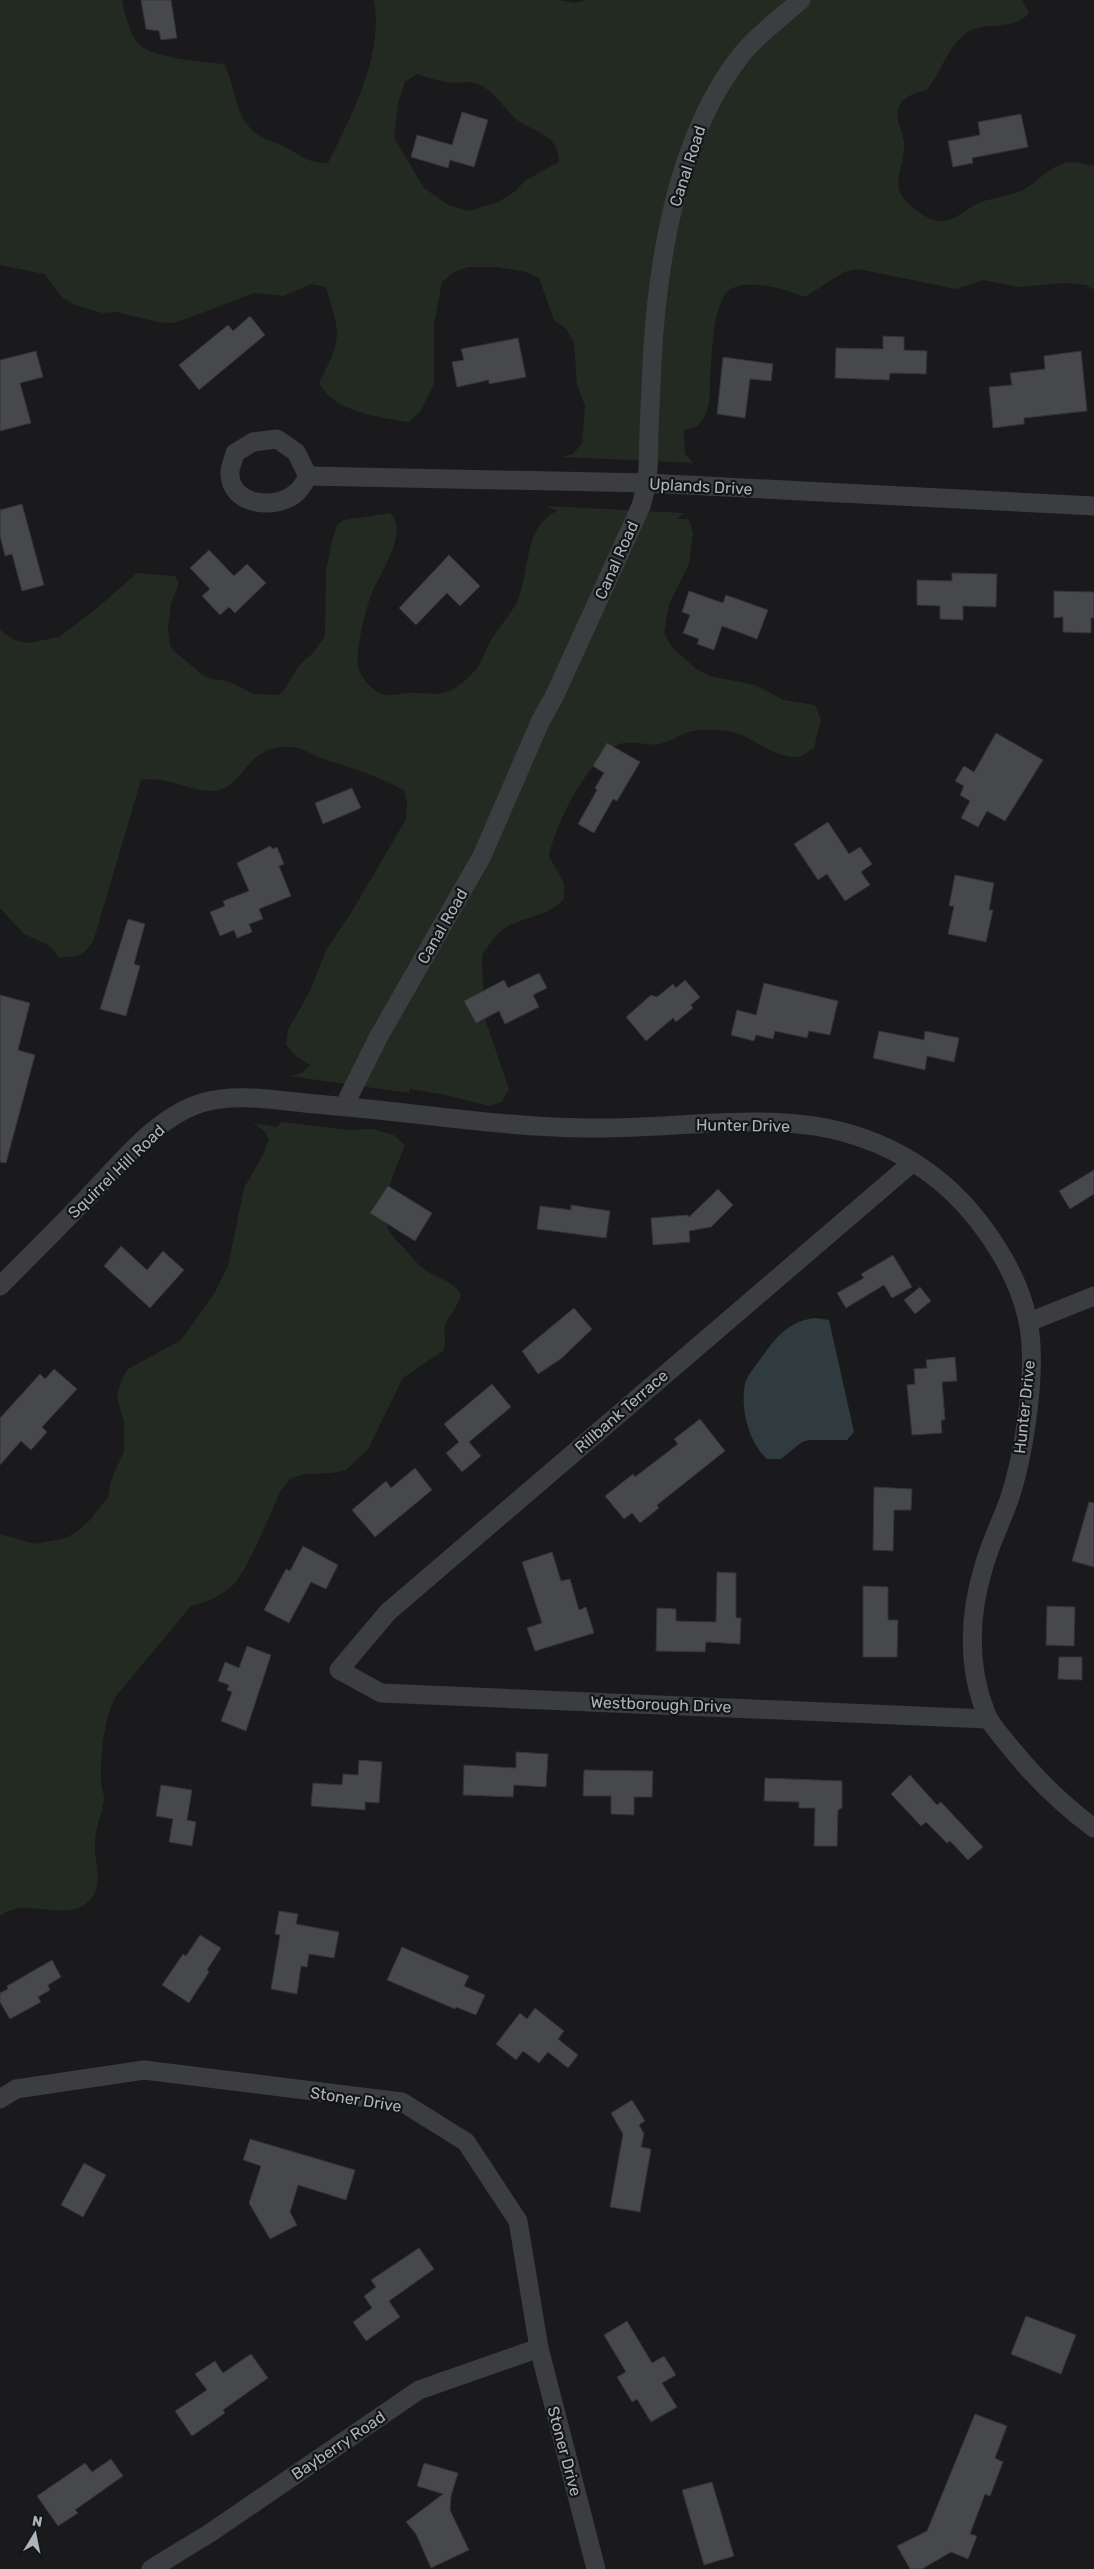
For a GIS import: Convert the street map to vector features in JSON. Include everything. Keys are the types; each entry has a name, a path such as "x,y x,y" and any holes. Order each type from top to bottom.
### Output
{"street":[{"name":"Canal Road","path":"344,1106 379,1036 482,856 540,722 554,697 641,506 648,483 653,339 672,214 689,152 706,109 723,80 743,52 801,0"},
{"name":"Uplands Drive","path":"308,476 648,483 1094,506"},
{"name":"Squirrel Hill Road","path":"0,1286 141,1142 179,1112 204,1102 232,1098 344,1106"},
{"name":"Hunter Drive","path":"344,1106 460,1121 592,1129 693,1124 784,1124 838,1131 878,1143 913,1162 935,1176 962,1199 989,1235 1020,1293 1029,1322 1031,1365 1023,1438 1010,1496 984,1565 974,1607 972,1650 976,1683 987,1719 1022,1763 1055,1798 1094,1828"},
{"name":"Rillbank Terrace","path":"340,1670 388,1612 913,1162"},
{"path":"1029,1322 1094,1296"},
{"name":"Westborough Drive","path":"340,1670 381,1693 987,1719"},
{"name":"Stoner Drive","path":"0,2099 16,2090 144,2070 402,2102 466,2142 518,2221 538,2348 596,2569"},
{"name":"Bayberry Road","path":"151,2569 210,2533 419,2390 538,2348"}],"shaded area":[{"path":"0,0 122,0 131,31 136,41 143,47 152,52 177,58 224,64 240,111 249,127 260,136 282,145 305,158 315,162 328,163 356,105 370,63 376,21 374,0 559,0 576,3 585,0 1022,0 1029,12 1024,18 1011,23 971,30 957,41 927,90 909,96 901,103 898,118 904,143 904,153 898,185 900,193 906,201 923,215 938,221 944,221 954,218 983,201 1023,190 1063,163 1074,162 1094,166 1094,290 1086,285 1065,283 1018,287 983,280 956,289 858,269 844,272 805,297 762,285 749,284 729,290 723,298 717,316 707,410 698,425 684,430 685,454 694,463 562,457 573,454 582,443 585,406 577,385 574,342 566,329 554,320 539,278 526,272 496,267 468,267 454,272 442,282 434,325 434,385 420,412 408,422 370,415 346,407 326,393 319,383 332,355 337,336 326,287 311,284 284,296 254,293 172,323 158,322 116,312 102,313 75,305 62,297 44,274 0,265","holes":["417,74 436,80 474,83 484,87 521,123 549,139 555,145 559,162 526,180 514,192 498,202 469,211 448,205 424,188 394,138 398,103 405,82"]},
{"path":"547,506 684,513 677,519 689,519 693,534 689,564 669,604 664,633 671,646 696,669 710,676 755,685 784,700 815,705 821,720 814,748 801,756 792,757 775,752 733,732 704,730 688,732 658,744 623,743 606,753 595,764 584,778 566,810 558,827 549,856 564,883 564,899 550,910 510,925 502,930 482,955 484,1016 509,1089 502,1102 489,1106 446,1095 410,1089 409,1093 289,1076 302,1073 310,1065 296,1056 286,1045 288,1030 310,991 326,950 351,913 406,819 407,804 404,790 366,773 326,760 298,748 283,747 262,753 232,783 219,790 194,789 160,780 141,780 94,939 88,949 76,956 59,957 50,946 24,934 0,908 0,630 14,640 29,643 59,637 96,609 137,573 175,576 179,583 171,604 168,629 170,645 174,651 204,676 227,681 254,694 278,695 284,690 300,664 312,654 325,636 326,570 337,525 344,520 390,513 396,520 395,541 386,565 371,595 360,641 358,666 366,681 379,693 390,695 432,694 450,691 466,679 480,663 488,645 514,607 520,594 534,536 539,526 547,517 557,511"},
{"path":"281,1122 349,1130 372,1129 394,1135 405,1146 397,1164 387,1197 386,1218 391,1234 415,1261 424,1269 454,1286 461,1294 445,1326 444,1350 403,1378 368,1449 346,1470 332,1473 304,1474 290,1479 281,1490 246,1566 233,1585 213,1598 191,1606 116,1696 108,1716 104,1738 101,1782 104,1800 95,1841 98,1879 97,1887 90,1900 80,1907 69,1910 22,1908 10,1910 0,1916 0,1534 36,1544 66,1538 90,1520 108,1497 111,1480 124,1452 124,1423 117,1396 121,1381 128,1369 181,1340 215,1292 228,1266 244,1188 263,1155 269,1139 264,1131 253,1123 277,1127"},
{"path":"815,1318 829,1320 854,1432 847,1440 809,1440 802,1442 781,1459 767,1459 755,1444 747,1425 744,1404 746,1381 765,1353 782,1333 797,1323"}],"building":[{"path":"141,0 171,0 177,38 161,40 159,31 146,29"},
{"path":"462,112 488,120 474,167 450,160 448,168 411,157 417,135 452,145"},
{"path":"1021,114 1028,147 972,158 973,163 953,167 948,141 980,135 978,122"},
{"path":"250,316 265,335 199,390 179,365 228,325 233,331"},
{"path":"883,336 904,337 904,350 927,351 926,374 890,373 889,380 835,378 836,348 883,349"},
{"path":"518,338 526,377 489,384 489,380 457,387 452,362 464,360 461,349"},
{"path":"36,351 43,377 20,383 31,423 0,431 0,360"},
{"path":"1081,351 1087,411 1024,418 1024,424 993,428 989,387 1012,385 1010,373 1045,369 1044,356"},
{"path":"723,357 773,364 771,381 750,379 745,418 717,414"},
{"path":"22,504 44,585 22,591 12,554 5,556 0,536 0,510"},
{"path":"209,550 234,576 247,564 266,583 235,613 229,607 220,615 202,596 210,589 190,568"},
{"path":"449,555 480,586 460,606 447,593 416,625 399,608"},
{"path":"952,573 997,574 996,607 963,606 963,620 940,619 940,606 917,605 917,580 952,581"},
{"path":"689,591 723,603 726,595 768,610 757,639 722,626 714,650 697,644 699,639 683,633 690,615 682,612"},
{"path":"1054,591 1094,592 1094,618 1091,618 1091,633 1063,632 1063,617 1054,618"},
{"path":"996,733 1043,760 1005,821 987,811 978,827 961,818 970,801 960,795 964,786 955,781 964,766 974,772"},
{"path":"607,743 640,762 617,801 613,799 594,833 578,824 604,773 593,766"},
{"path":"352,788 361,808 323,824 315,803"},
{"path":"828,822 849,854 860,847 872,864 861,872 870,885 845,901 827,874 818,880 794,844"},
{"path":"270,846 273,849 277,847 284,864 279,866 291,896 259,909 263,919 249,924 252,932 237,938 234,930 220,936 210,912 225,906 223,901 249,891 237,863"},
{"path":"955,875 994,883 989,910 993,910 986,942 948,934 954,906 949,906"},
{"path":"128,919 145,924 134,964 140,966 126,1016 100,1009"},
{"path":"539,973 547,988 533,995 539,1007 505,1024 499,1011 476,1023 464,1001 504,980 508,988"},
{"path":"685,980 700,997 691,1005 693,1008 676,1022 673,1018 646,1041 626,1017 651,995 657,997 673,984 676,988"},
{"path":"764,983 838,1001 830,1035 809,1031 807,1038 775,1031 773,1039 756,1035 754,1041 731,1035 737,1010 756,1015"},
{"path":"0,995 30,1003 18,1050 35,1055 6,1163 0,1162"},
{"path":"879,1031 924,1040 925,1031 959,1038 954,1062 927,1056 925,1070 873,1058"},
{"path":"1094,1170 1094,1194 1070,1209 1059,1191"},
{"path":"388,1186 432,1213 415,1241 370,1213"},
{"path":"718,1189 733,1205 711,1227 689,1231 690,1242 653,1245 651,1218 688,1215 689,1217"},
{"path":"571,1205 610,1211 606,1238 537,1229 540,1206 571,1210"},
{"path":"121,1246 147,1270 163,1251 184,1270 150,1308 104,1266"},
{"path":"893,1255 912,1287 892,1298 884,1285 846,1308 837,1293 864,1278 861,1274"},
{"path":"920,1287 931,1301 915,1314 904,1300"},
{"path":"574,1308 592,1329 562,1358 538,1374 522,1351"},
{"path":"955,1357 957,1381 942,1382 945,1420 941,1420 942,1433 912,1435 907,1385 915,1384 914,1369 927,1368 926,1360"},
{"path":"54,1369 77,1389 42,1427 47,1432 31,1450 21,1441 0,1465 0,1418 40,1374 45,1379"},
{"path":"492,1384 511,1407 469,1442 481,1456 462,1472 446,1453 459,1442 444,1424"},
{"path":"700,1419 725,1451 657,1505 659,1508 640,1523 632,1513 624,1519 605,1496 633,1474 635,1477 678,1444 674,1439"},
{"path":"415,1468 432,1490 375,1537 352,1510 386,1481 391,1488"},
{"path":"874,1487 912,1489 911,1510 894,1510 893,1551 873,1550"},
{"path":"1089,1502 1094,1503 1094,1567 1072,1561"},
{"path":"303,1546 338,1565 326,1589 311,1582 289,1623 264,1610 286,1569 290,1571"},
{"path":"552,1552 561,1581 570,1579 579,1610 586,1607 594,1633 535,1651 527,1628 542,1623 522,1562"},
{"path":"717,1572 736,1573 736,1618 741,1618 740,1644 706,1642 705,1652 656,1651 657,1608 676,1609 676,1621 716,1622"},
{"path":"863,1586 888,1587 888,1620 898,1620 897,1657 863,1657"},
{"path":"1047,1606 1075,1607 1074,1646 1046,1645"},
{"path":"247,1646 271,1655 246,1731 221,1721 232,1692 227,1690 229,1685 218,1681 225,1662 239,1668"},
{"path":"1059,1657 1082,1657 1082,1680 1058,1679"},
{"path":"516,1752 548,1754 546,1787 514,1785 513,1797 463,1795 464,1765 516,1768"},
{"path":"359,1760 382,1762 379,1803 365,1802 365,1810 311,1806 313,1783 342,1785 343,1774 358,1775"},
{"path":"584,1770 653,1771 652,1797 634,1797 634,1815 611,1814 611,1796 583,1796"},
{"path":"910,1775 937,1805 941,1802 983,1847 968,1860 950,1841 947,1843 926,1822 921,1826 891,1794"},
{"path":"765,1778 842,1781 842,1808 838,1810 837,1846 814,1846 815,1808 799,1808 799,1802 764,1801"},
{"path":"161,1785 192,1790 187,1820 196,1822 192,1846 169,1842 173,1819 156,1816"},
{"path":"279,1911 298,1914 296,1924 339,1932 334,1958 309,1954 307,1967 301,1966 297,1994 271,1989 280,1935 275,1934"},
{"path":"200,1935 221,1948 207,1970 209,1972 189,2003 162,1985 183,1954 186,1956"},
{"path":"402,1947 469,1976 464,1986 485,1995 476,2015 456,2007 455,2009 387,1980"},
{"path":"52,1960 61,1977 48,1985 50,1990 38,1997 41,2002 10,2019 0,2002 0,1993 8,1989 7,1986"},
{"path":"535,2008 564,2031 558,2039 578,2055 568,2068 548,2052 539,2063 523,2051 516,2060 496,2044 520,2013 527,2019"},
{"path":"632,2100 645,2121 639,2125 644,2134 641,2147 651,2149 640,2212 610,2207 623,2134 611,2113"},
{"path":"250,2139 355,2170 346,2200 298,2185 290,2212 297,2225 270,2239 249,2203 261,2166 243,2160"},
{"path":"84,2163 106,2175 83,2217 61,2205"},
{"path":"419,2248 434,2269 389,2301 400,2317 366,2341 353,2322 372,2308 364,2296 376,2287 371,2280"},
{"path":"1026,2316 1076,2335 1061,2374 1011,2354"},
{"path":"627,2321 652,2363 664,2356 676,2375 662,2383 677,2407 651,2422 637,2399 632,2402 617,2377 626,2372 604,2335"},
{"path":"251,2354 268,2378 223,2410 225,2413 192,2436 175,2411 207,2390 195,2374 215,2361 223,2373"},
{"path":"975,2414 1007,2426 995,2458 1003,2462 990,2496 985,2494 970,2534 977,2536 968,2559 951,2552 922,2569 910,2569 897,2546 927,2531"},
{"path":"111,2459 123,2476 75,2510 78,2513 58,2526 37,2496 85,2463 92,2472"},
{"path":"424,2463 458,2473 451,2496 450,2510 469,2550 431,2568 416,2534 406,2522 443,2494 417,2486"},
{"path":"712,2482 734,2556 704,2565 682,2490"}]}
